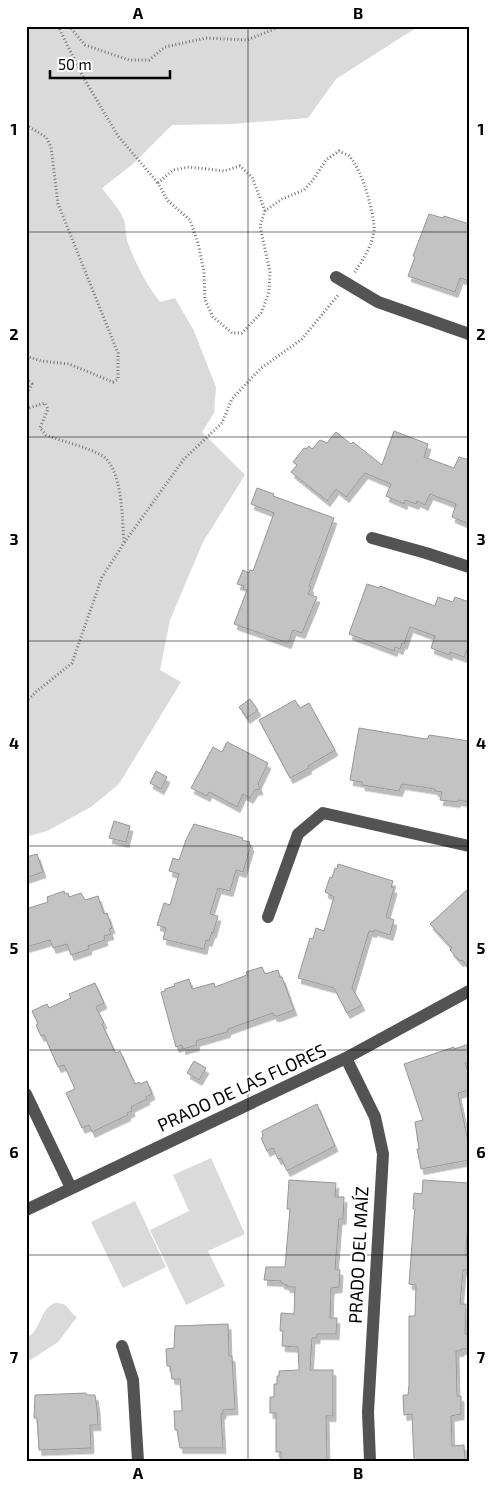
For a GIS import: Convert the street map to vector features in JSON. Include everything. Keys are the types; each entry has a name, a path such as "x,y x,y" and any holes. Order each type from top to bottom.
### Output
{"street":[{"path":"341,280 378,302 469,334"},
{"path":"372,538 469,567"},
{"path":"268,917 298,834 323,813 469,846"},
{"name":"PRADO DE LAS FLORES","path":"26,1210 346,1058 469,991"},
{"name":"PRADO DEL MAÍZ","path":"346,1058 375,1117 383,1154 368,1412 370,1461"},
{"path":"26,1094 71,1188"},
{"path":"122,1346 133,1380 138,1461"}],"path":[{"path":"58,26 82,75 118,136 158,183 167,200 190,220 198,242 204,272 205,300 213,317 232,333 242,333 261,313 269,292 270,272 260,226 265,210 252,177 240,166 224,171 189,167 173,170 158,183"},
{"path":"69,26 85,44 129,60 149,60 165,47 206,38 247,40 282,26"},
{"path":"26,125 46,137 51,147 58,204 118,353 118,379 113,382 69,364 41,361 26,356"},
{"path":"26,702 72,663 102,576 184,460 222,423 232,399 260,369 302,339 341,280 364,258 374,231 372,211 365,184 350,156 338,151 326,160 314,180 304,190 282,199 265,210"},
{"path":"26,379 32,384 26,395"},
{"path":"26,409 45,404 48,409 40,428 46,435 102,455 111,464 119,489 124,543"}],"shaded area":[{"path":"26,26 419,26 336,79 308,118 232,124 172,125 133,164 102,188 117,207 125,222 126,237 150,288 160,302 175,298 194,331 216,387 214,413 202,432 245,475 203,542 170,620 160,670 181,682 119,784 91,807 47,831 26,837"},
{"path":"211,1158 245,1234 208,1251 225,1286 186,1305 150,1230 189,1211 173,1175"},
{"path":"135,1201 166,1267 123,1288 91,1222"},
{"path":"55,1303 63,1304 77,1317 58,1342 26,1363 26,1338 35,1330 46,1310"}],"building":[{"path":"429,214 443,218 444,216 469,224 469,281 460,278 455,292 408,276 415,257 413,256"},
{"path":"394,431 428,444 424,457 454,468 459,457 469,460 469,524 452,517 456,504 430,494 425,505 417,501 416,504 405,500 404,504 386,496 391,484 365,473 346,497 336,489 327,501 291,472 297,465 293,462 304,448 306,449 309,446 312,449 320,440 327,443 336,432 351,444 353,442 382,465"},
{"path":"257,488 274,494 273,496 334,518 309,586 311,587 308,594 317,597 302,633 293,630 288,643 234,624 247,590 243,589 244,586 237,584 243,570 249,573 250,570 253,571 274,513 251,504"},
{"path":"367,584 379,588 380,586 435,606 438,597 453,602 455,597 469,602 469,645 464,657 450,652 449,655 431,648 435,636 410,627 404,644 402,643 400,649 395,647 394,651 349,634"},
{"path":"250,699 258,710 247,718 239,707"},
{"path":"295,700 300,708 309,703 335,750 308,766 309,768 290,778 259,720"},
{"path":"359,728 426,739 429,735 469,741 469,802 440,800 442,792 435,791 435,789 402,784 399,791 362,785 362,782 350,780"},
{"path":"227,742 268,763 258,784 260,789 255,790 250,798 243,794 237,807 209,792 207,796 191,788 213,747 222,752"},
{"path":"156,771 167,777 161,789 150,783"},
{"path":"114,821 130,826 126,842 109,838"},
{"path":"194,824 243,838 242,840 250,842 249,845 251,845 243,872 236,870 230,891 218,888 210,914 218,916 213,933 209,941 206,940 204,949 163,939 166,928 157,925 164,903 170,905 179,874 169,871 173,858 179,860"},
{"path":"37,854 43,872 26,878 26,857"},
{"path":"338,864 393,881 391,887 394,888 386,917 394,920 390,935 374,930 374,932 369,931 352,988 362,1005 347,1013 334,988 298,978 310,938 313,939 316,928 324,931 334,897 325,892 330,877 332,878"},
{"path":"469,888 469,967 462,960 460,961 450,950 452,948 430,924"},
{"path":"64,891 65,894 68,893 69,897 81,893 85,900 98,896 104,914 107,913 112,928 109,929 111,934 104,936 105,940 88,946 89,949 71,955 67,944 53,948 50,940 26,947 26,909 48,902 47,897"},
{"path":"262,967 265,974 278,970 294,1010 278,1016 274,1016 273,1013 228,1029 227,1032 196,1041 197,1045 183,1049 182,1045 176,1047 161,992 175,986 174,984 189,979 192,989 214,983 215,987 247,975 246,972"},
{"path":"95,983 104,1003 96,1007 115,1052 120,1051 135,1084 147,1081 152,1094 146,1097 147,1099 131,1107 132,1111 127,1113 128,1115 92,1132 89,1125 82,1128 66,1093 75,1089 64,1065 58,1067 44,1035 41,1036 32,1011 47,1004 49,1008 71,998 69,994"},
{"path":"469,1044 469,1062 465,1063 469,1074 469,1090 458,1093 469,1146 469,1160 421,1169 415,1122 423,1120 404,1064 454,1047 454,1049"},
{"path":"194,1061 206,1068 199,1080 187,1073"},
{"path":"317,1104 335,1146 287,1171 281,1158 278,1159 273,1148 267,1151 261,1138 263,1137 262,1131"},
{"path":"289,1180 336,1183 335,1197 344,1197 343,1219 339,1219 335,1269 340,1270 339,1287 331,1288 330,1318 337,1318 336,1334 317,1334 317,1338 312,1338 310,1370 333,1370 333,1416 326,1416 327,1461 281,1461 281,1452 276,1452 276,1413 270,1413 270,1397 274,1397 274,1384 277,1384 279,1371 299,1370 298,1347 282,1346 283,1331 280,1331 281,1313 294,1314 295,1287 287,1287 281,1281 264,1280 266,1267 285,1267 290,1209 287,1209"},
{"path":"423,1180 469,1183 466,1248 466,1256 469,1256 468,1270 463,1270 460,1304 466,1304 465,1334 469,1334 469,1349 456,1351 457,1396 461,1396 461,1414 451,1416 452,1446 464,1445 465,1461 414,1461 412,1414 404,1415 403,1395 408,1395 409,1385 409,1316 415,1316 416,1285 409,1284 415,1209 413,1209 414,1193 422,1194"},
{"path":"228,1324 229,1356 232,1356 235,1409 223,1410 221,1414 223,1448 180,1448 177,1430 175,1430 174,1411 182,1411 180,1379 172,1379 170,1366 167,1366 166,1349 174,1348 175,1326"},
{"path":"86,1393 87,1395 95,1395 97,1408 98,1425 90,1425 91,1448 39,1450 37,1418 34,1418 35,1395"}]}
